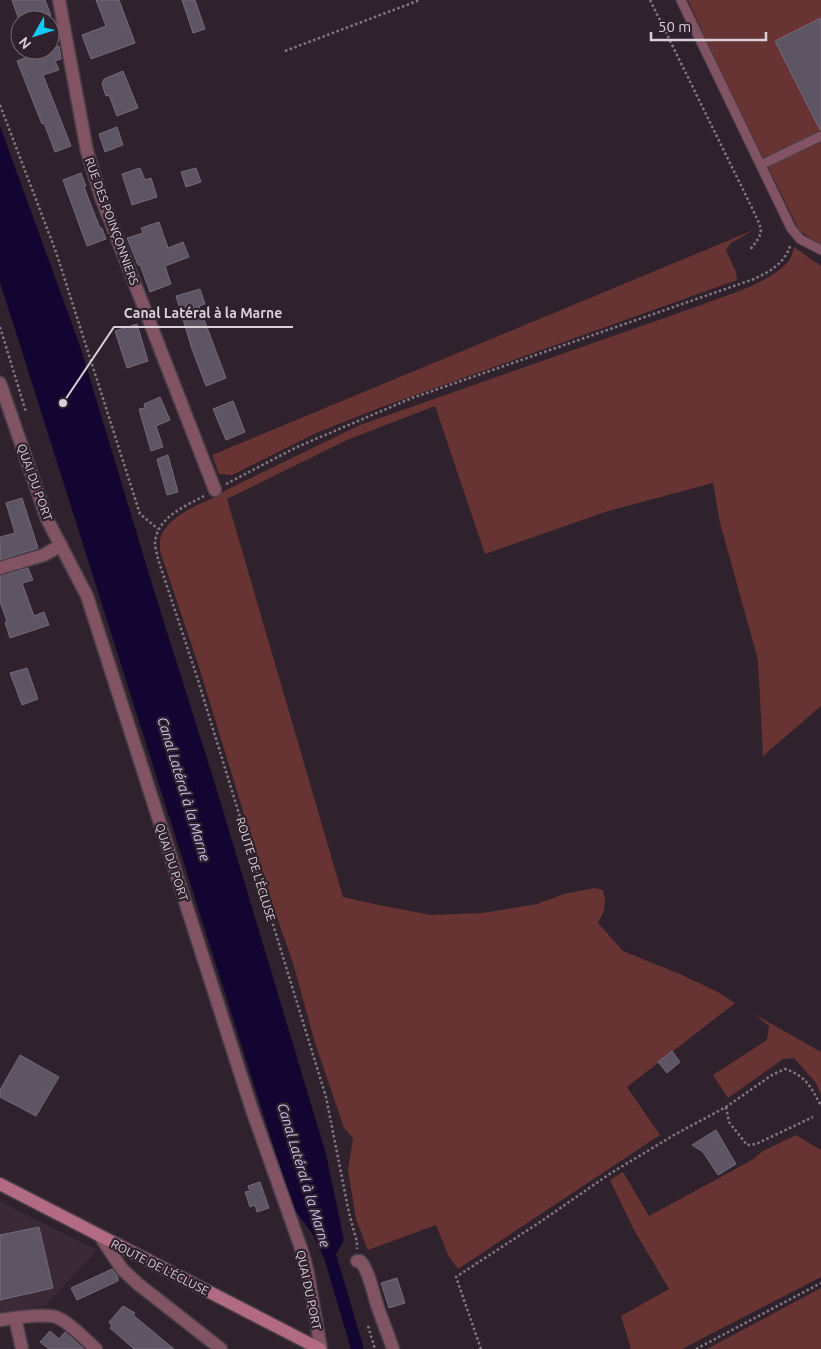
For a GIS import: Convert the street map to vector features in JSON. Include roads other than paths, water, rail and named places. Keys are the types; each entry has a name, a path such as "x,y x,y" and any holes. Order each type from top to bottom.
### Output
{"main road":[{"name":"ROUTE DE L'ÉCLUSE","path":"0,1184 320,1349"}],"street":[{"name":"RUE DES POINÇONNIERS","path":"59,0 87,151 101,197 215,490"},
{"name":"QUAI DU PORT","path":"0,383 47,519 87,596 252,1110 302,1251 307,1269 320,1349"},
{"path":"0,568 44,555 61,545"},
{"path":"100,1236 122,1269 138,1284 220,1349"},
{"path":"357,1261 363,1264 393,1349"},
{"path":"0,1320 56,1317 96,1349"},
{"path":"15,1318 22,1349"}],"lane":[{"path":"681,0 791,228 800,238 821,250"},
{"path":"761,165 821,136"}],"water":[{"path":"0,126 80,346 215,784 326,1154 344,1240 336,1254 364,1349 351,1349 324,1258 312,1233 293,1208 0,282"}],"place":[{"name":"Canal Latéral à la Marne","path":"63,403"}]}
